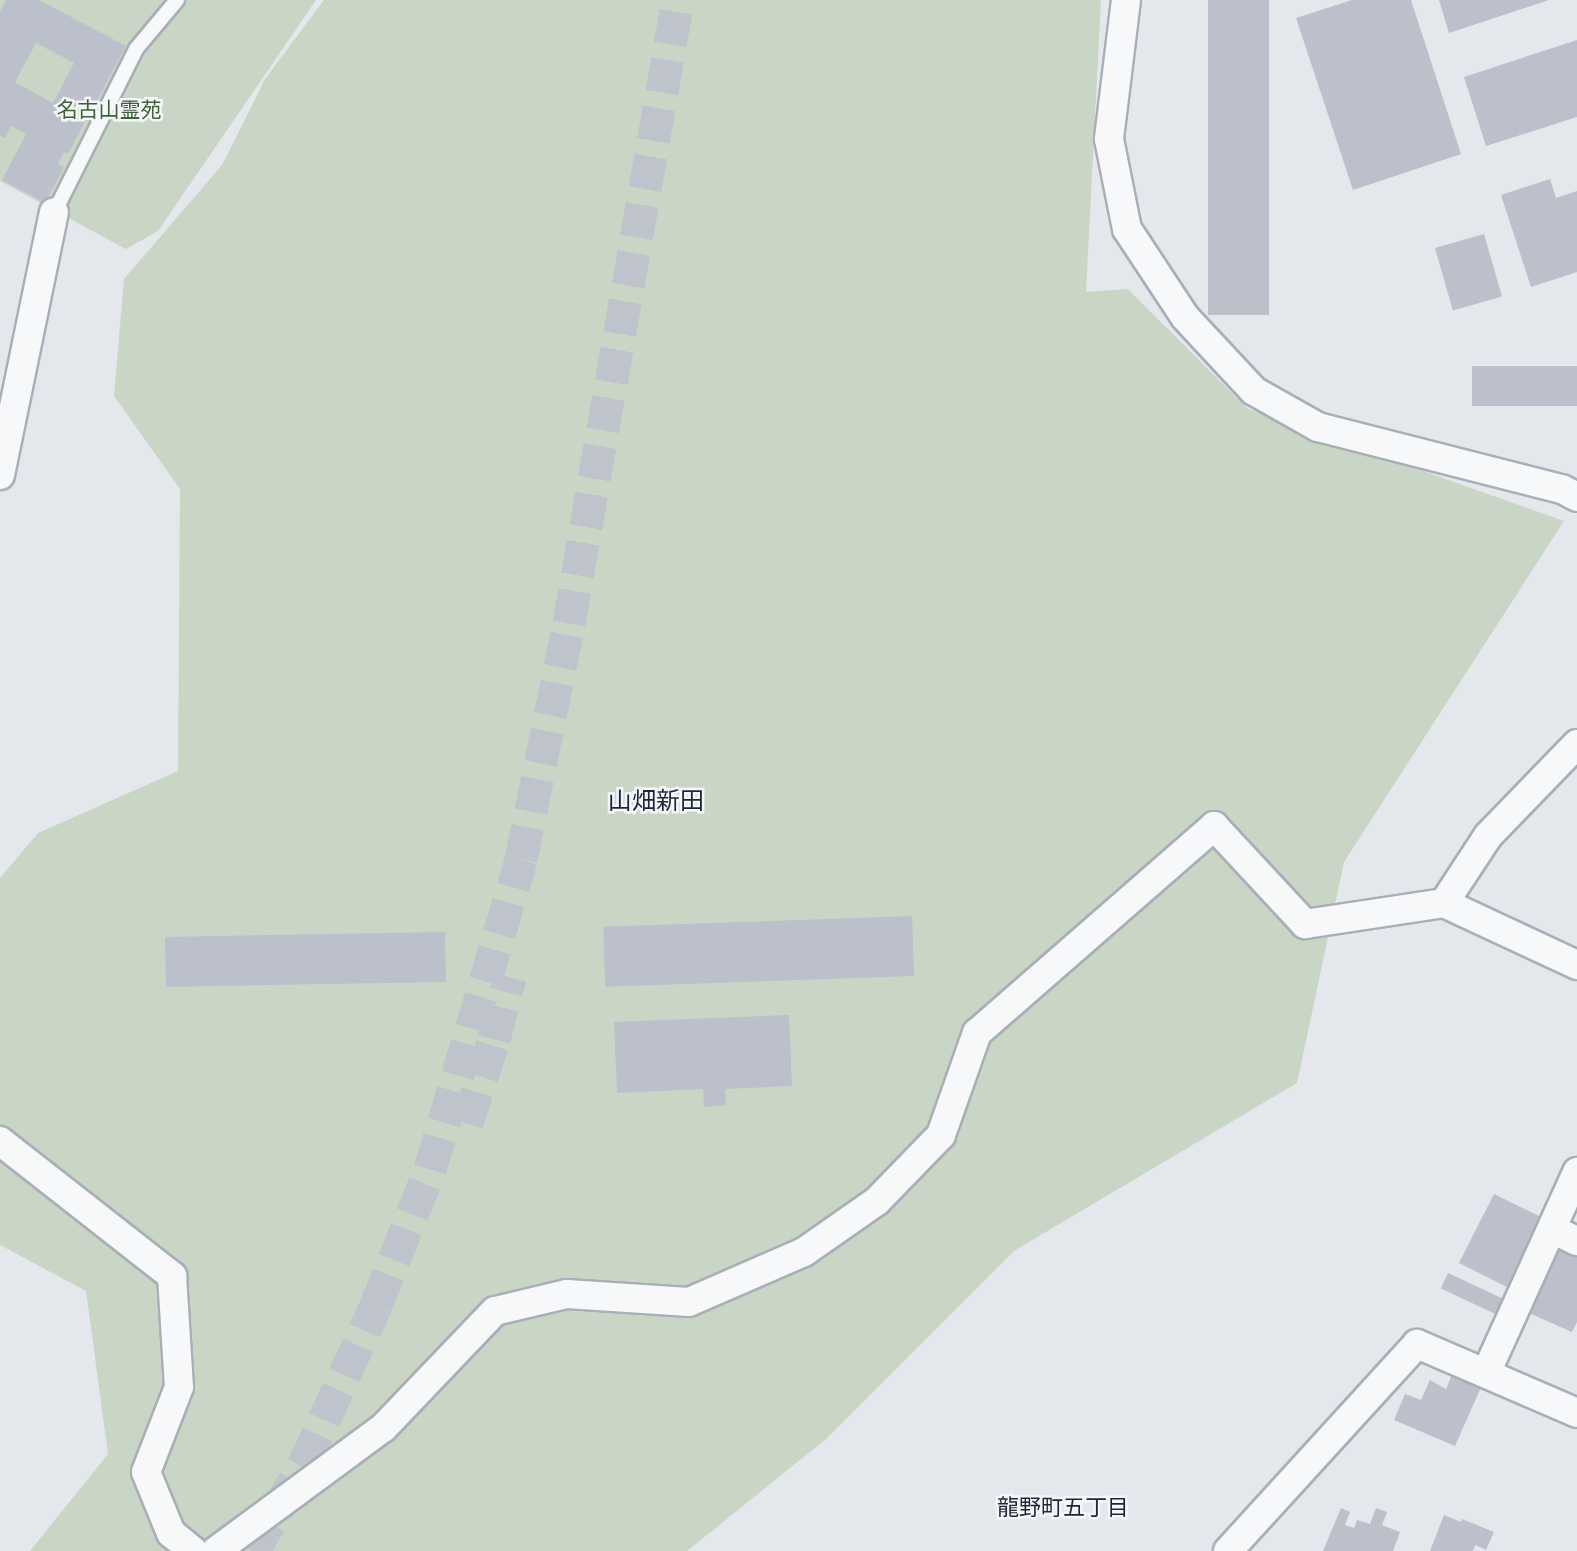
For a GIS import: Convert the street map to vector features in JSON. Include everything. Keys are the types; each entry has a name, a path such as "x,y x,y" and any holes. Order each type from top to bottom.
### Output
{"street":[{"path":"1126,0 1109,139 1127,229 1185,317 1254,392 1318,427 1562,489 1577,497"},
{"path":"0,475 54,213"},
{"path":"1444,903 1488,836 1577,744"},
{"path":"216,1551 382,1428 495,1311 567,1294 689,1302 804,1252 877,1201 941,1134 977,1033 1214,826 1305,924 1444,903 1577,965"},
{"path":"0,1141 172,1276 179,1387 146,1472 171,1533 194,1551"},
{"path":"1486,1372 1565,1235 1577,1172"},
{"path":"1231,1550 1417,1344 1577,1413"}],"lane":[{"path":"54,213 136,49 177,0"}],"green space":[{"name":"名古山霊苑","path":"0,0 316,0 158,231 126,249 0,181"},
{"path":"324,0 1101,0 1086,292 1128,289 1248,409 1564,521 1344,862 1297,1083 1014,1251 826,1439 687,1551 30,1551 108,1454 86,1291 0,1245 0,878 38,833 178,771 180,489 114,396 124,279 222,165 265,79"}],"building":[{"path":"6,0 39,0 126,46 68,154 64,152 58,164 64,167 45,203 2,180 26,134 11,126 5,138 0,136 0,11","holes":["36,43 74,63 53,103 15,82"]},
{"path":"1208,0 1269,0 1269,315 1208,315"},
{"path":"1352,0 1411,0 1461,154 1353,190 1296,18"},
{"path":"1439,0 1549,0 1449,33"},
{"path":"1577,40 1577,117 1486,146 1464,77"},
{"path":"1550,179 1556,198 1577,191 1577,272 1531,287 1501,195"},
{"path":"1484,234 1502,296 1453,311 1435,248"},
{"path":"1472,366 1577,366 1577,406 1472,406"},
{"path":"912,916 914,976 605,987 603,927"},
{"path":"445,932 446,982 166,987 165,937"},
{"path":"789,1015 792,1086 725,1089 726,1105 704,1107 703,1089 617,1093 614,1022"},
{"path":"1494,1194 1541,1217 1512,1286 1507,1287 1459,1263"},
{"path":"1562,1244 1577,1251 1577,1322 1572,1332 1529,1313"},
{"path":"1448,1273 1507,1300 1500,1316 1441,1288"},
{"path":"1453,1372 1482,1385 1455,1446 1394,1420 1405,1394 1421,1400 1430,1380 1446,1389"},
{"path":"1341,1508 1350,1512 1345,1525 1354,1528 1357,1520 1370,1524 1376,1508 1387,1512 1382,1525 1400,1532 1393,1551 1323,1551"},
{"path":"1444,1515 1461,1522 1462,1519 1494,1532 1486,1550 1475,1545 1473,1551 1430,1551"}],"tunnel":[{"path":"253,1551 304,1464 376,1305 430,1169 521,859 569,623 678,0"},
{"path":"467,1123 494,1039 510,977"}],"district":[{"name":"山畑新田","path":"656,801"},
{"name":"龍野町五丁目","path":"1063,1508"}]}
